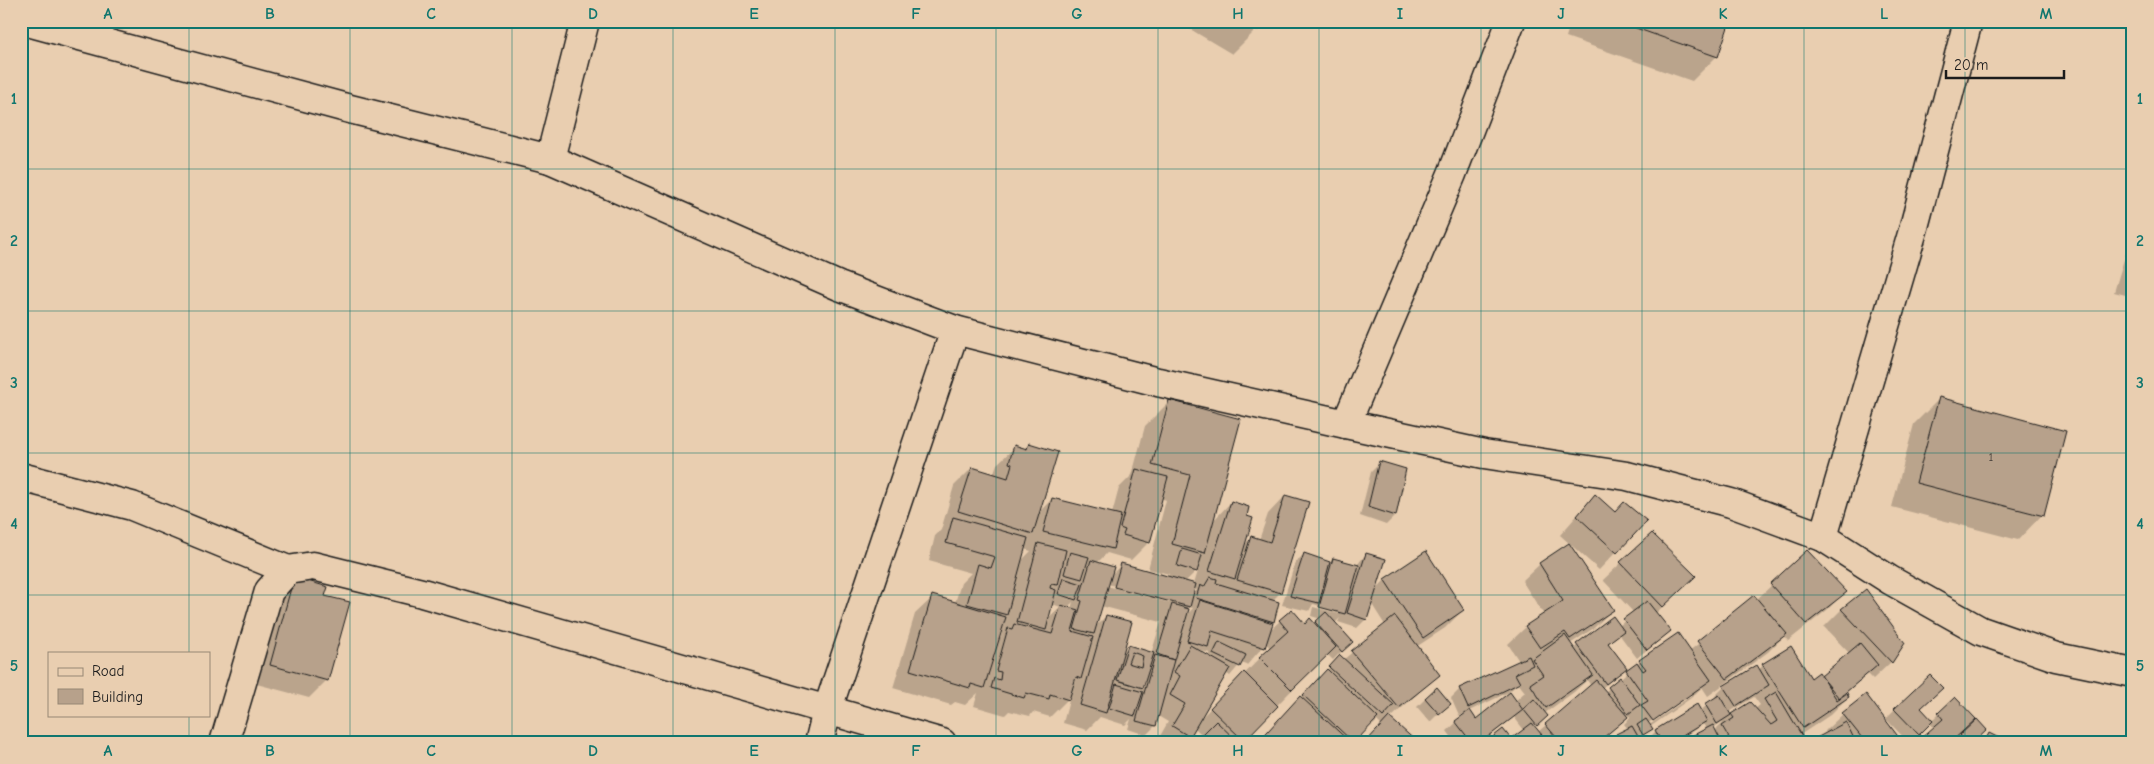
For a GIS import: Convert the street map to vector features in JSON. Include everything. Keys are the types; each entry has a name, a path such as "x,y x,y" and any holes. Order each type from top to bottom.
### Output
{"street":[{"path":"24,21 340,106 550,159 839,286 955,330 1158,382 1346,424 1484,454 1627,476 1731,503 1823,537 1890,580 1982,631 2056,658 2133,673"},
{"path":"550,159 585,21"},
{"path":"1346,424 1452,174 1511,21"},
{"path":"1823,537 1914,227 1968,21"},
{"path":"819,743 827,711 955,330"},
{"path":"21,477 132,506 288,570 314,566 348,573 942,743"},
{"path":"224,743 269,591 288,570"}],"building":[{"path":"1243,21 1263,21 1258,30"},
{"path":"1616,21 1730,21 1718,57"},
{"path":"1939,397 2066,431 2044,516 1916,483"},
{"path":"1169,400 1241,419 1205,553 1172,544 1190,475 1152,465"},
{"path":"1029,443 1058,452 1033,534 958,511 972,467 1008,478 1012,464 1009,463 1014,445 1027,449"},
{"path":"1379,461 1406,469 1396,516 1368,507"},
{"path":"1136,469 1168,477 1150,543 1123,535 1125,530 1120,528"},
{"path":"1595,494 1615,512 1624,502 1647,521 1617,553 1577,516"},
{"path":"1285,495 1309,502 1281,593 1237,580 1251,536 1270,542"},
{"path":"1052,498 1121,515 1113,549 1043,532"},
{"path":"1231,501 1249,507 1247,516 1253,518 1235,579 1209,571"},
{"path":"953,517 1028,538 1007,615 967,604 978,564 991,568 995,557 946,543"},
{"path":"1652,533 1696,576 1663,607 1620,562"},
{"path":"1038,543 1066,550 1058,585 1051,584 1050,588 1056,590 1046,630 1017,622"},
{"path":"1569,543 1614,610 1570,639 1565,632 1540,648 1525,626 1563,601 1539,563"},
{"path":"1182,549 1202,555 1197,572 1177,566"},
{"path":"1807,550 1847,592 1806,624 1770,584"},
{"path":"1426,551 1464,610 1423,638 1384,579"},
{"path":"1070,552 1089,557 1082,579 1064,574"},
{"path":"1304,553 1330,562 1319,603 1290,596"},
{"path":"1366,553 1386,559 1367,620 1347,613"},
{"path":"1333,558 1359,565 1345,614 1319,607"},
{"path":"1091,560 1114,567 1094,634 1074,629 1082,601 1079,600"},
{"path":"1121,563 1196,584 1190,607 1114,587"},
{"path":"294,577 328,587 325,596 350,602 328,681 270,665"},
{"path":"1210,577 1217,579 1216,583 1279,602 1274,622 1196,598 1200,585 1204,587"},
{"path":"1063,578 1082,584 1076,600 1058,594"},
{"path":"1866,589 1905,643 1892,663 1841,609"},
{"path":"932,595 1006,617 984,688 971,684 970,688 910,670"},
{"path":"1754,595 1787,634 1727,679 1697,641"},
{"path":"1200,600 1273,623 1265,648 1212,631 1208,647 1187,641"},
{"path":"1647,601 1671,631 1647,650 1623,619"},
{"path":"1172,604 1189,609 1174,660 1157,654"},
{"path":"1061,605 1078,610 1072,631 1093,637 1081,679 1076,677 1069,700 1050,694 1049,699 1026,693 1024,698 991,688 994,678 1000,680 1001,672 996,671 1008,628 1012,629 1014,624 1052,634"},
{"path":"1292,609 1305,624 1310,618 1336,647 1292,690 1259,657 1288,631 1279,620"},
{"path":"1326,612 1353,642 1342,652 1315,622"},
{"path":"1106,615 1132,622 1106,713 1080,705"},
{"path":"1395,616 1440,675 1399,708 1351,651"},
{"path":"1613,616 1624,631 1608,643 1627,668 1606,684 1576,644"},
{"path":"1678,633 1711,680 1653,721 1641,705 1648,701 1626,670 1637,662 1643,671 1646,669 1639,660"},
{"path":"1565,635 1593,675 1546,708 1530,684 1543,675 1532,659"},
{"path":"1219,642 1246,655 1240,667 1213,654"},
{"path":"1860,643 1878,665 1839,698 1821,676"},
{"path":"1128,645 1154,653 1143,688 1117,680","holes":["1132,652 1143,656 1141,667 1128,663"]},
{"path":"1190,645 1230,668 1190,737 1172,726 1185,704 1170,695 1180,676 1174,672"},
{"path":"1791,646 1811,678 1819,672 1837,700 1847,693 1849,697 1803,728 1762,664"},
{"path":"1155,655 1174,660 1156,726 1136,721"},
{"path":"1340,655 1394,705 1383,717 1329,667"},
{"path":"1529,656 1533,665 1515,674 1520,683 1468,708 1459,688"},
{"path":"1757,665 1769,685 1736,706 1723,686"},
{"path":"1327,669 1378,718 1354,743 1303,695"},
{"path":"1244,672 1278,706 1244,741 1210,708"},
{"path":"1930,675 1943,688 1921,708 1933,721 1919,735 1894,709"},
{"path":"1620,677 1640,705 1628,714 1608,687"},
{"path":"1596,680 1628,717 1597,743 1561,743 1545,724"},
{"path":"1116,684 1143,692 1135,716 1109,708"},
{"path":"1437,687 1451,704 1439,714 1425,698"},
{"path":"1510,692 1523,710 1480,743 1472,743 1455,721 1470,710 1476,719"},
{"path":"1776,692 1802,736 1791,743 1732,743 1722,726 1734,718 1731,714 1750,702 1771,725 1777,721 1764,699"},
{"path":"1866,694 1903,743 1866,743 1842,713"},
{"path":"1719,695 1731,715 1717,724 1705,704"},
{"path":"1300,696 1351,743 1257,743"},
{"path":"1955,697 1976,719 1950,743 1924,743 1920,739 1943,719 1938,713"},
{"path":"1534,699 1548,716 1537,726 1523,709"},
{"path":"1697,704 1707,721 1671,743 1662,743 1655,730"},
{"path":"1389,717 1418,743 1365,743"},
{"path":"1646,719 1653,729 1643,735 1637,725"},
{"path":"1977,719 1987,730 1973,743 1967,743 1960,735"},
{"path":"1216,721 1239,743 1205,743 1200,737"},
{"path":"1846,722 1856,743 1812,743 1811,741"},
{"path":"1532,723 1547,741 1544,743 1485,743 1503,729 1511,739"},
{"path":"1713,725 1722,743 1678,743"},
{"path":"1632,726 1640,740 1636,743 1621,743 1616,734"},
{"path":"1989,733 2005,741 2004,743 1984,743"}]}
